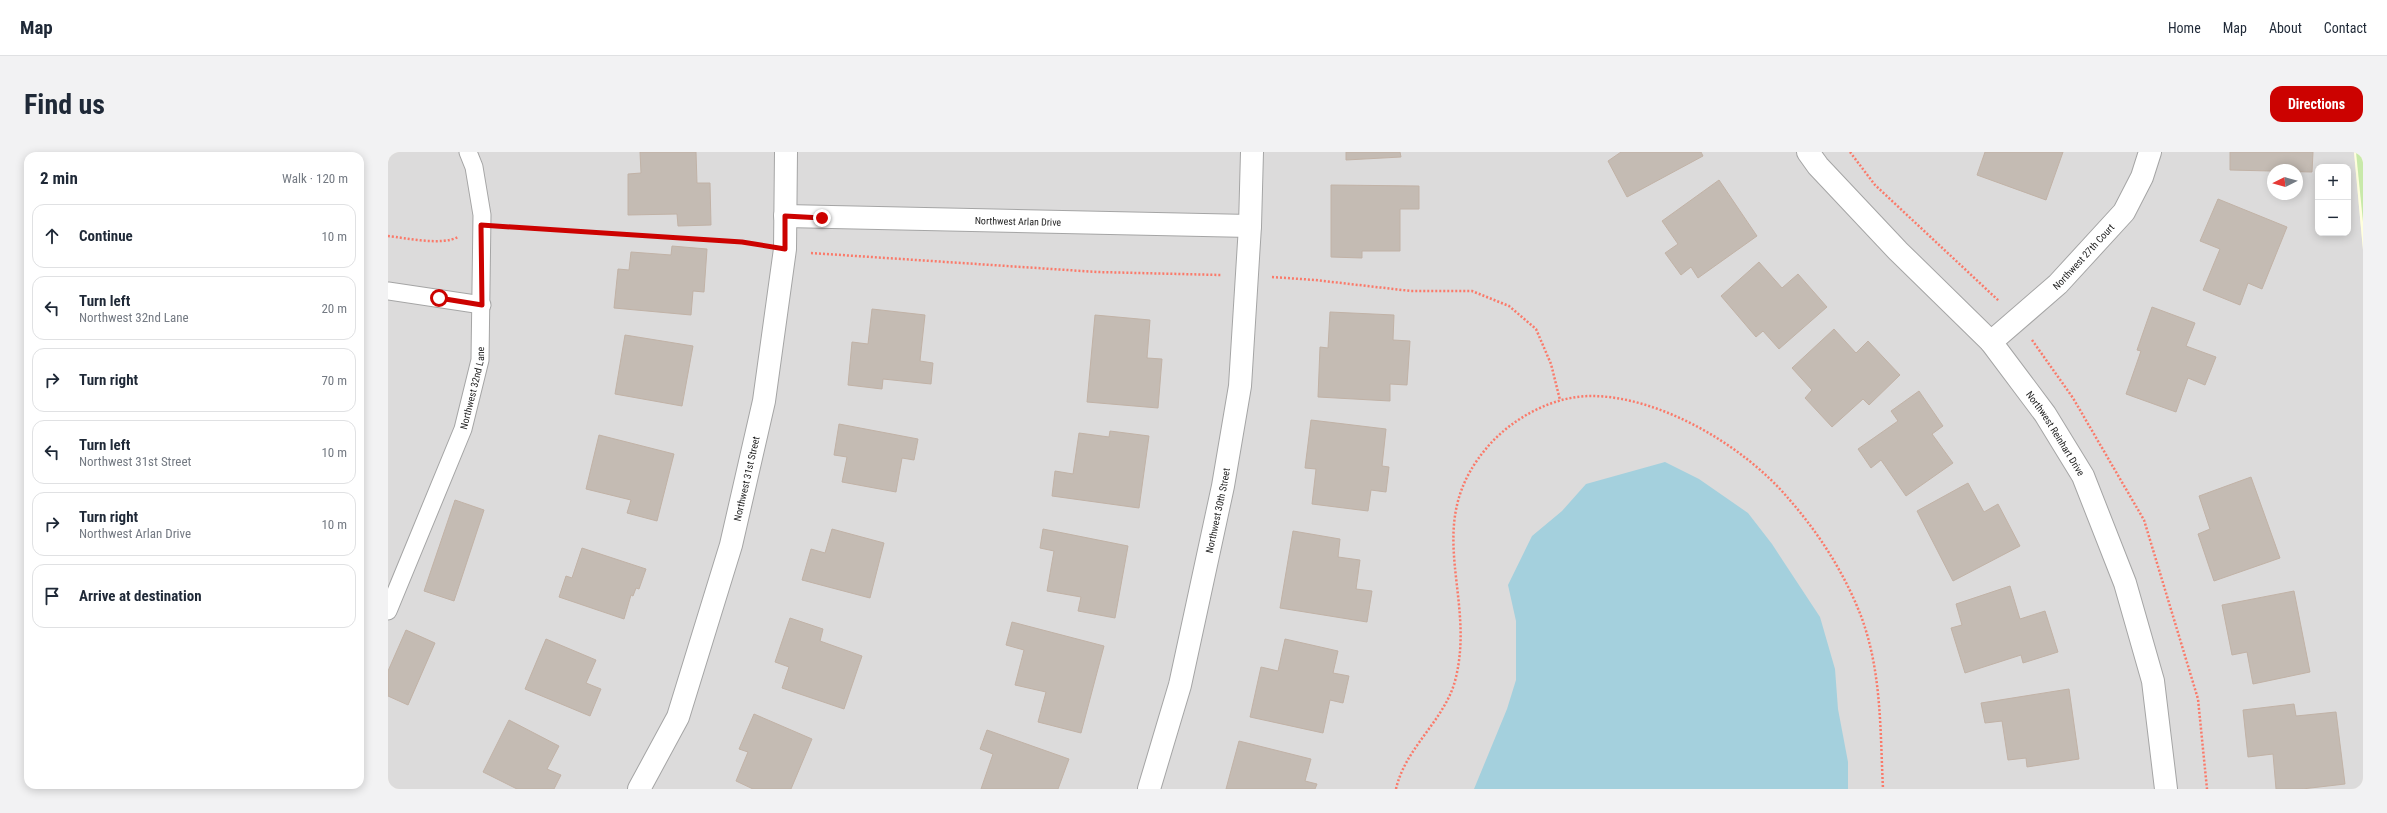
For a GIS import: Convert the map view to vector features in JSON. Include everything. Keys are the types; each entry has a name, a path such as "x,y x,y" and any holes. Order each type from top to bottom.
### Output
{"street":[{"name":"Northwest 31st Street","path":"639,789 678,717 731,545 764,401 785,249 786,152"},
{"name":"Northwest 30th Street","path":"1149,789 1180,685 1223,486 1240,386 1250,226 1252,152"},
{"name":"Northwest Reinhart Drive","path":"1808,152 1818,166 1898,251 1991,342 2045,414 2083,476 2125,583 2153,681 2166,789"},
{"name":"Northwest 27th Court","path":"1991,342 2058,284 2124,212 2142,176 2150,152"},
{"name":"Northwest Arlan Drive","path":"785,216 1250,226"}],"lane":[{"name":"Northwest 32nd Lane","path":"388,611 464,429 480,360 482,305 482,215 474,167 468,152"},
{"path":"388,291 482,305"}],"path":[{"path":"388,236 422,240 453,240 481,225 742,242 821,255 1089,271 1247,276 1315,280 1411,291 1472,291 1509,306 1536,329 1551,364 1560,400"},
{"path":"1396,789 1415,749 1439,716 1454,681 1459,650 1460,606 1452,539 1454,517 1461,491 1472,470 1490,444 1507,428 1527,414 1560,400 1590,396 1634,402 1680,418 1717,439 1756,467 1787,496 1826,546 1859,610 1870,644 1879,694 1882,789"}],"shaded area":[{"path":"388,152 2354,152 2363,250 2363,789 388,789"},
{"path":"2354,152 2363,152 2363,250"}],"green space":[{"path":"2356,152 2363,152 2363,222"}],"water":[{"path":"1665,462 1699,479 1748,513 1772,544 1820,617 1835,669 1838,709 1848,762 1848,789 1474,789 1507,709 1516,680 1516,621 1508,585 1532,536 1562,511 1586,484"}],"building":[{"path":"640,152 696,152 697,183 710,183 711,225 678,226 677,214 628,215 628,174 641,173"},
{"path":"1346,152 1400,152 1401,157 1346,160"},
{"path":"1621,152 1701,152 1703,156 1627,197 1608,161"},
{"path":"1985,152 2063,152 2046,200 1977,175"},
{"path":"2230,152 2313,152 2312,172 2303,172 2303,164 2267,164 2267,171 2230,170"},
{"path":"1719,180 1757,236 1698,278 1691,267 1681,275 1665,253 1678,244 1662,221"},
{"path":"1331,185 1419,186 1419,209 1400,209 1400,251 1362,251 1362,258 1331,257"},
{"path":"2218,199 2287,227 2262,289 2248,283 2240,305 2203,290 2220,249 2200,241"},
{"path":"672,246 707,249 704,292 693,291 691,315 614,308 618,269 629,270 631,252 671,255"},
{"path":"1759,262 1782,288 1798,274 1827,307 1779,349 1763,331 1756,337 1721,296"},
{"path":"2152,307 2195,323 2186,346 2216,357 2205,385 2188,378 2176,412 2126,394 2141,351 2137,350"},
{"path":"872,309 925,315 920,361 933,363 931,384 883,379 882,389 848,385 852,342 868,344"},
{"path":"1330,312 1394,315 1393,340 1410,341 1407,385 1390,384 1390,401 1318,397 1320,347 1328,348"},
{"path":"1095,315 1150,320 1147,358 1162,359 1158,408 1087,402"},
{"path":"1834,329 1856,353 1868,341 1900,375 1869,405 1863,399 1832,427 1805,398 1812,390 1792,368"},
{"path":"625,335 693,346 682,406 615,394"},
{"path":"1919,391 1943,426 1932,434 1953,463 1906,496 1881,460 1871,468 1858,449 1898,421 1891,411"},
{"path":"1311,420 1386,429 1382,466 1389,467 1386,492 1371,490 1368,511 1312,504 1316,469 1305,468"},
{"path":"839,424 918,439 914,460 902,458 896,492 842,482 847,457 834,455"},
{"path":"1110,431 1149,436 1139,508 1052,496 1055,471 1073,474 1079,433 1109,437"},
{"path":"599,435 674,454 657,521 627,513 631,500 586,489"},
{"path":"2251,477 2280,558 2214,581 2198,534 2210,529 2199,496"},
{"path":"1968,483 1984,512 1998,504 2020,546 1953,581 1917,511"},
{"path":"455,500 484,510 454,601 424,591"},
{"path":"832,529 884,543 870,598 802,580 811,549 825,553"},
{"path":"1043,529 1128,546 1115,618 1078,611 1081,597 1047,591 1054,551 1040,548"},
{"path":"1293,531 1340,539 1338,557 1360,560 1356,589 1372,591 1367,622 1280,608"},
{"path":"582,548 646,569 639,589 636,588 633,596 631,595 624,619 559,597 566,576 572,578"},
{"path":"2010,586 2020,619 2045,611 2058,652 2023,663 2021,655 1965,673 1951,628 1962,625 1956,604"},
{"path":"2294,591 2310,672 2253,684 2247,652 2232,655 2222,605"},
{"path":"790,618 823,629 820,641 862,656 844,709 782,688 789,667 775,662"},
{"path":"1012,622 1104,646 1081,733 1038,722 1046,692 1015,685 1024,650 1006,645"},
{"path":"406,630 435,643 408,705 388,696 388,671"},
{"path":"546,639 596,660 586,683 601,689 590,716 525,689"},
{"path":"1285,639 1338,651 1333,673 1349,676 1343,703 1330,700 1323,733 1250,717 1261,667 1278,671"},
{"path":"2069,689 2079,759 2027,767 2026,758 2008,760 2002,721 1985,723 1981,703"},
{"path":"2294,704 2296,716 2336,712 2345,784 2302,789 2276,789 2273,754 2248,757 2243,710"},
{"path":"754,714 812,739 791,789 753,789 736,781 748,752 739,749"},
{"path":"509,720 559,746 547,769 561,775 554,789 517,789 483,772"},
{"path":"987,730 1069,759 1058,789 981,789 993,754 980,749"},
{"path":"1239,741 1311,759 1305,781 1317,784 1315,789 1226,789"}],"route":[{"path":"439,298 482,305 483,259 481,225 742,242 785,249 785,216 822,218"}]}
